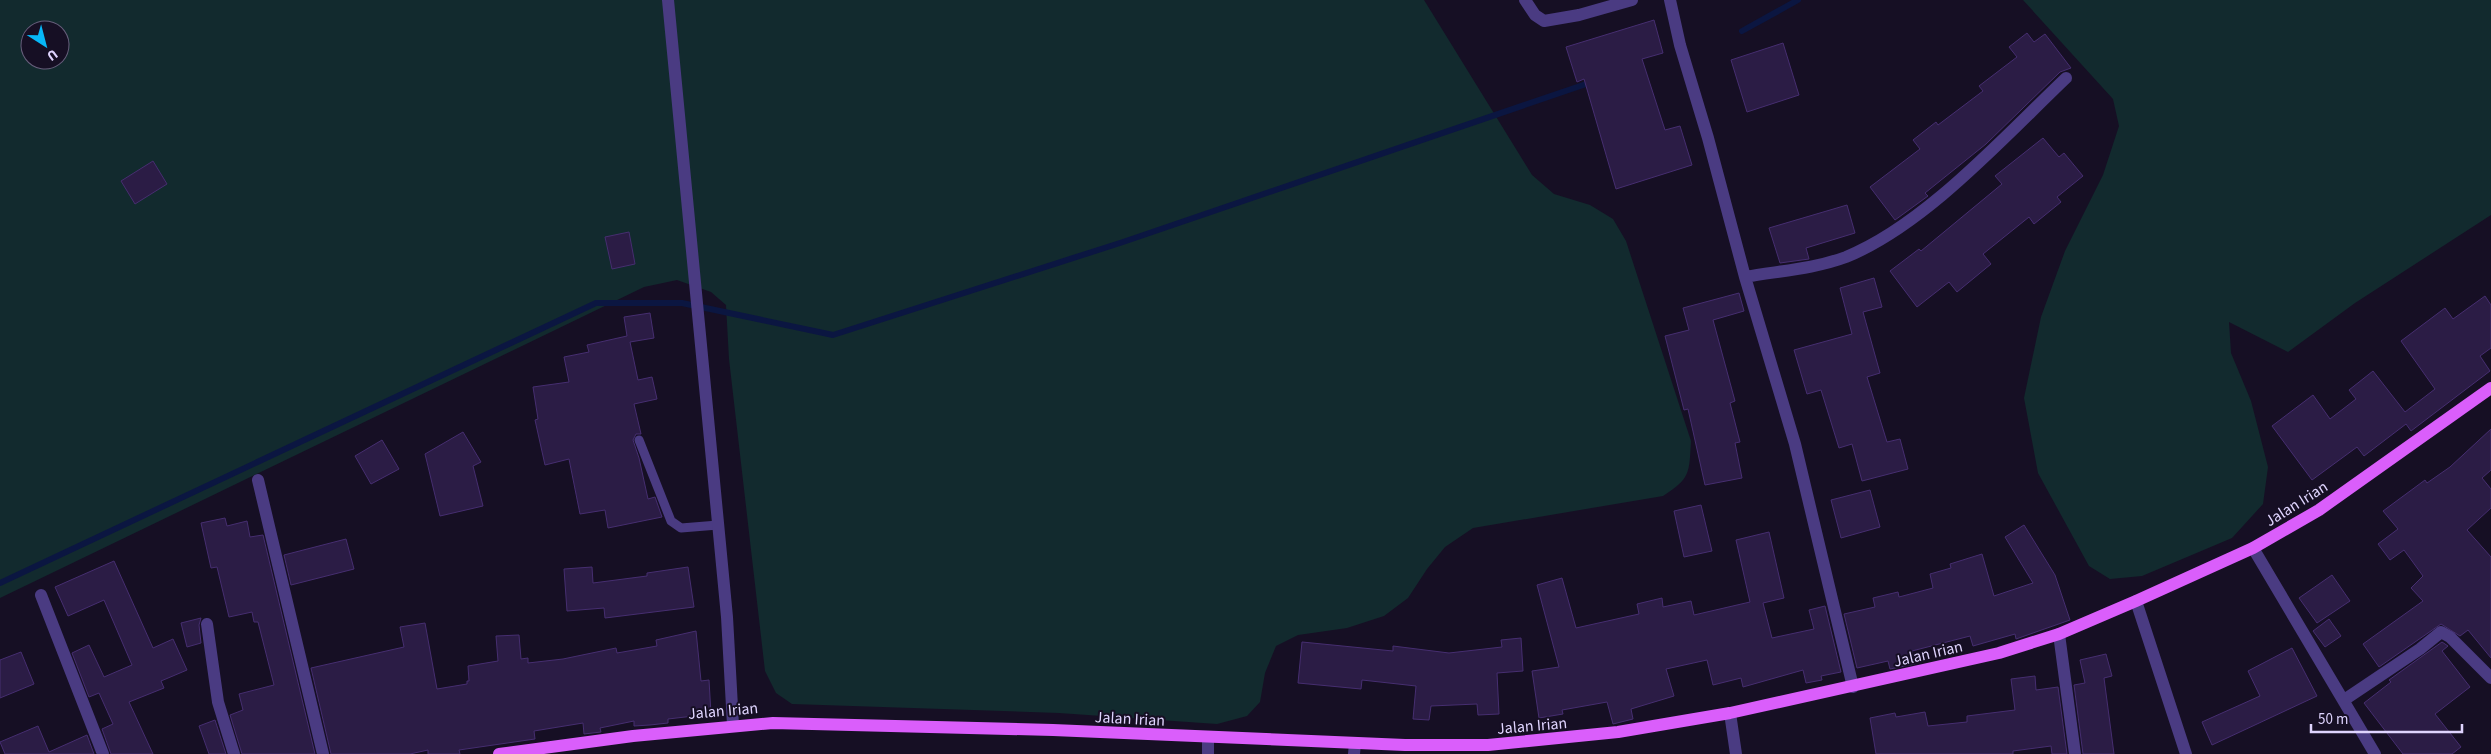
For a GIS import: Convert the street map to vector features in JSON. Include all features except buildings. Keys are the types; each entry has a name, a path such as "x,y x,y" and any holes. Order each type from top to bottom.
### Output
{"main road":[{"name":"Jalan Irian","path":"500,754 550,745 733,725 817,722 1208,738 1354,748 1488,750 1618,732 1730,713 1999,653 2059,634 2253,548 2319,510 2491,388"}],"street":[{"path":"668,0 727,617 733,725"},
{"path":"1526,0 1535,15 1544,21 1579,15 1632,0"},
{"path":"1670,0 1680,45 1708,138 1745,276 1795,444 1853,687"},
{"path":"1745,276 1810,266 1843,258 1868,247 1909,220 1948,188 2066,78"},
{"path":"258,480 323,754"},
{"path":"2253,548 2375,754"},
{"path":"41,595 103,754"},
{"path":"2136,601 2186,754"},
{"path":"207,624 218,702 234,754"},
{"path":"2344,700 2420,649 2441,632 2450,637 2491,678"},
{"path":"2059,634 2075,754"},
{"path":"1730,713 1736,754"},
{"path":"1208,738 1208,754"}],"lane":[{"path":"639,440 671,521 681,528 718,525"}],"green space":[{"path":"0,0 1424,0 1532,175 1554,194 1590,205 1613,219 1626,241 1691,441 1689,468 1684,479 1663,496 1473,528 1445,547 1427,569 1408,598 1384,616 1347,628 1298,635 1276,646 1265,673 1260,702 1247,716 1217,724 1059,713 792,704 776,693 765,671 729,359 726,305 711,292 677,280 644,287 0,598"},
{"path":"2023,0 2491,0 2491,215 2355,303 2288,352 2229,322 2231,353 2251,401 2268,467 2263,504 2232,538 2142,576 2110,579 2089,566 2038,473 2024,398 2041,317 2065,251 2103,175 2119,126 2113,99"}],"waterway":[{"path":"1742,31 1798,0"},
{"path":"0,583 596,303 682,303 833,335 1123,242 1592,82"}]}
